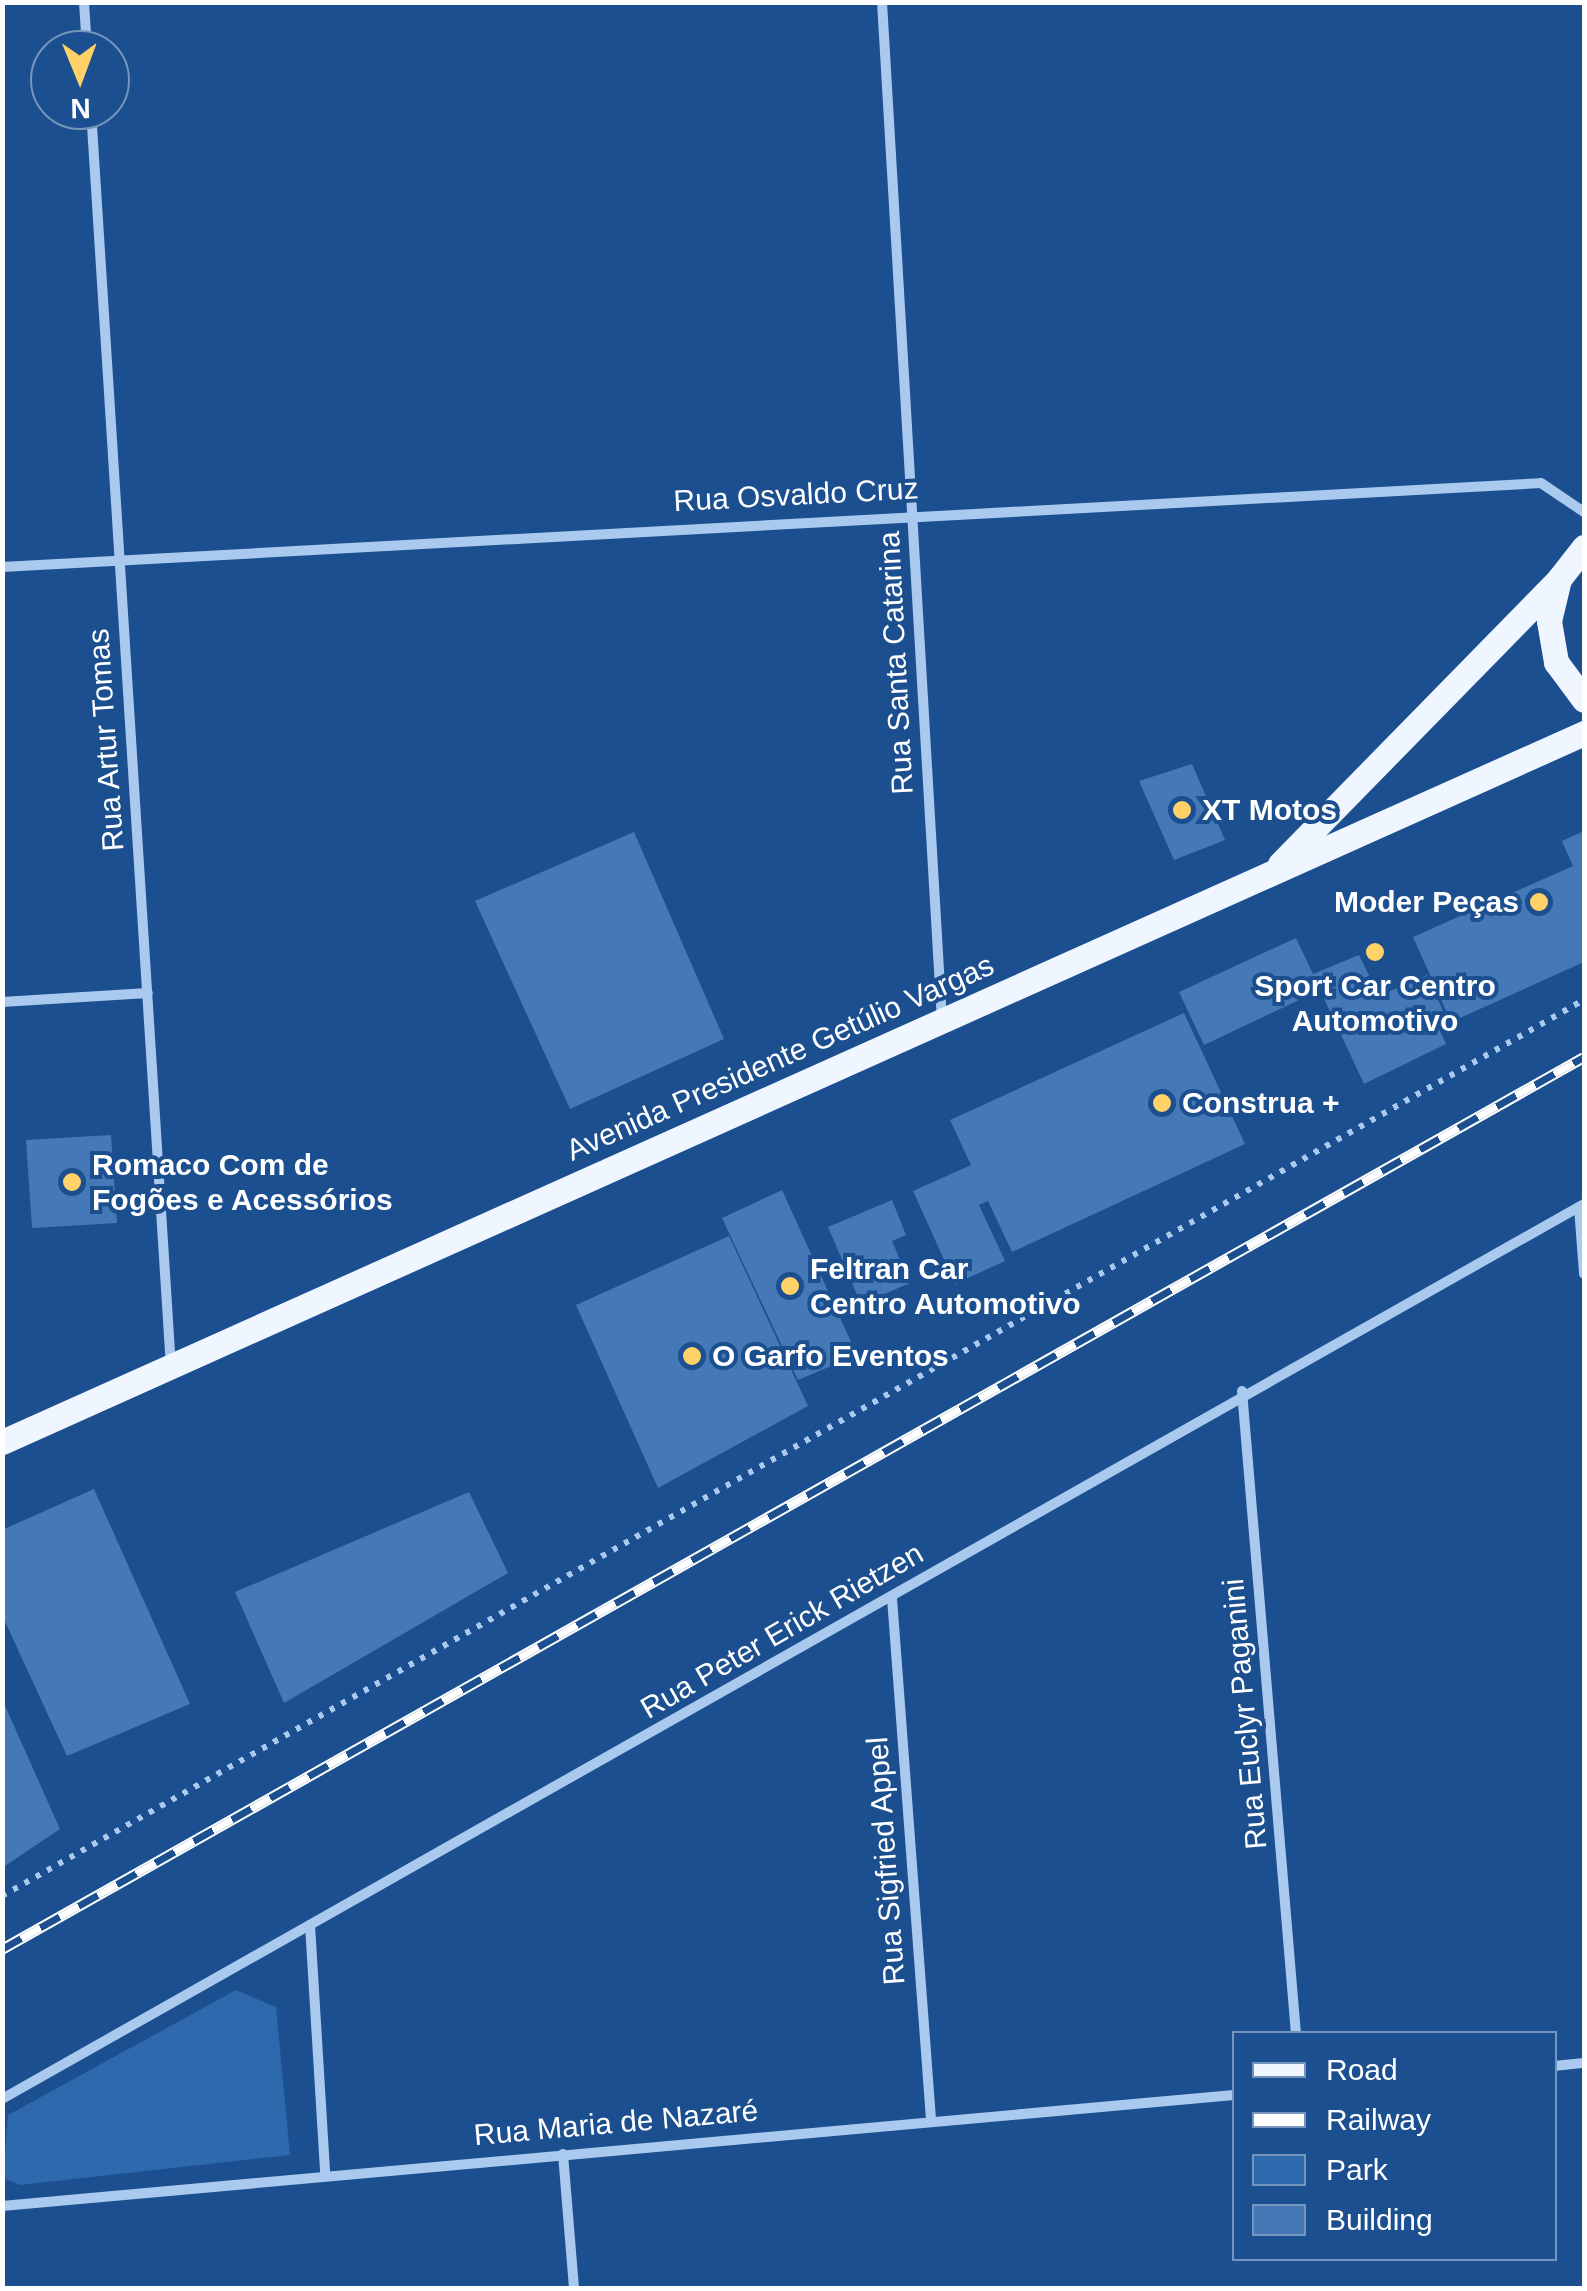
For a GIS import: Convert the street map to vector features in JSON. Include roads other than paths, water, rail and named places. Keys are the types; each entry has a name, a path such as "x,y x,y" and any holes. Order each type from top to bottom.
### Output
{"main road":[{"path":"1270,874 1559,579 1584,547"},
{"path":"1559,579 1550,642 1584,700"},
{"name":"Avenida Presidente Getúlio Vargas","path":"2,1442 1584,734"}],"street":[{"path":"84,2 86,30"},
{"name":"Rua Santa Catarina","path":"882,2 942,1020"},
{"name":"Rua Artur Tomas","path":"92,130 171,1367"},
{"name":"Rua Osvaldo Cruz","path":"2,567 912,513 1541,483 1584,512"},
{"path":"2,1002 148,993"},
{"path":"1582,1206 1584,1274"},
{"name":"Rua Peter Erick Rietzen","path":"2,2099 892,1598 1242,1391 1582,1206"},
{"name":"Rua Euclyr Paganini","path":"1242,1391 1296,2031"},
{"name":"Rua Sigfried Appel","path":"892,1598 930,2120"},
{"path":"310,1925 324,2172"},
{"path":"1557,2066 1584,2062"},
{"name":"Rua Maria de Nazaré","path":"2,2206 324,2172 1232,2096"},
{"path":"563,2154 574,2288"}],"railway":[{"path":"2,1949 1584,1057"}],"place":[{"name":"XT Motos","path":"1182,810"},
{"name":"Moder Peças","path":"1539,902"},
{"name":"Sport Car Centro Automotivo","path":"1375,952"},
{"name":"Construa +","path":"1162,1103"},
{"name":"Romaco Com de Fogões e Acessórios","path":"72,1182"},
{"name":"Feltran Car Centro Automotivo","path":"790,1286"},
{"name":"O Garfo Eventos","path":"692,1356"}]}
